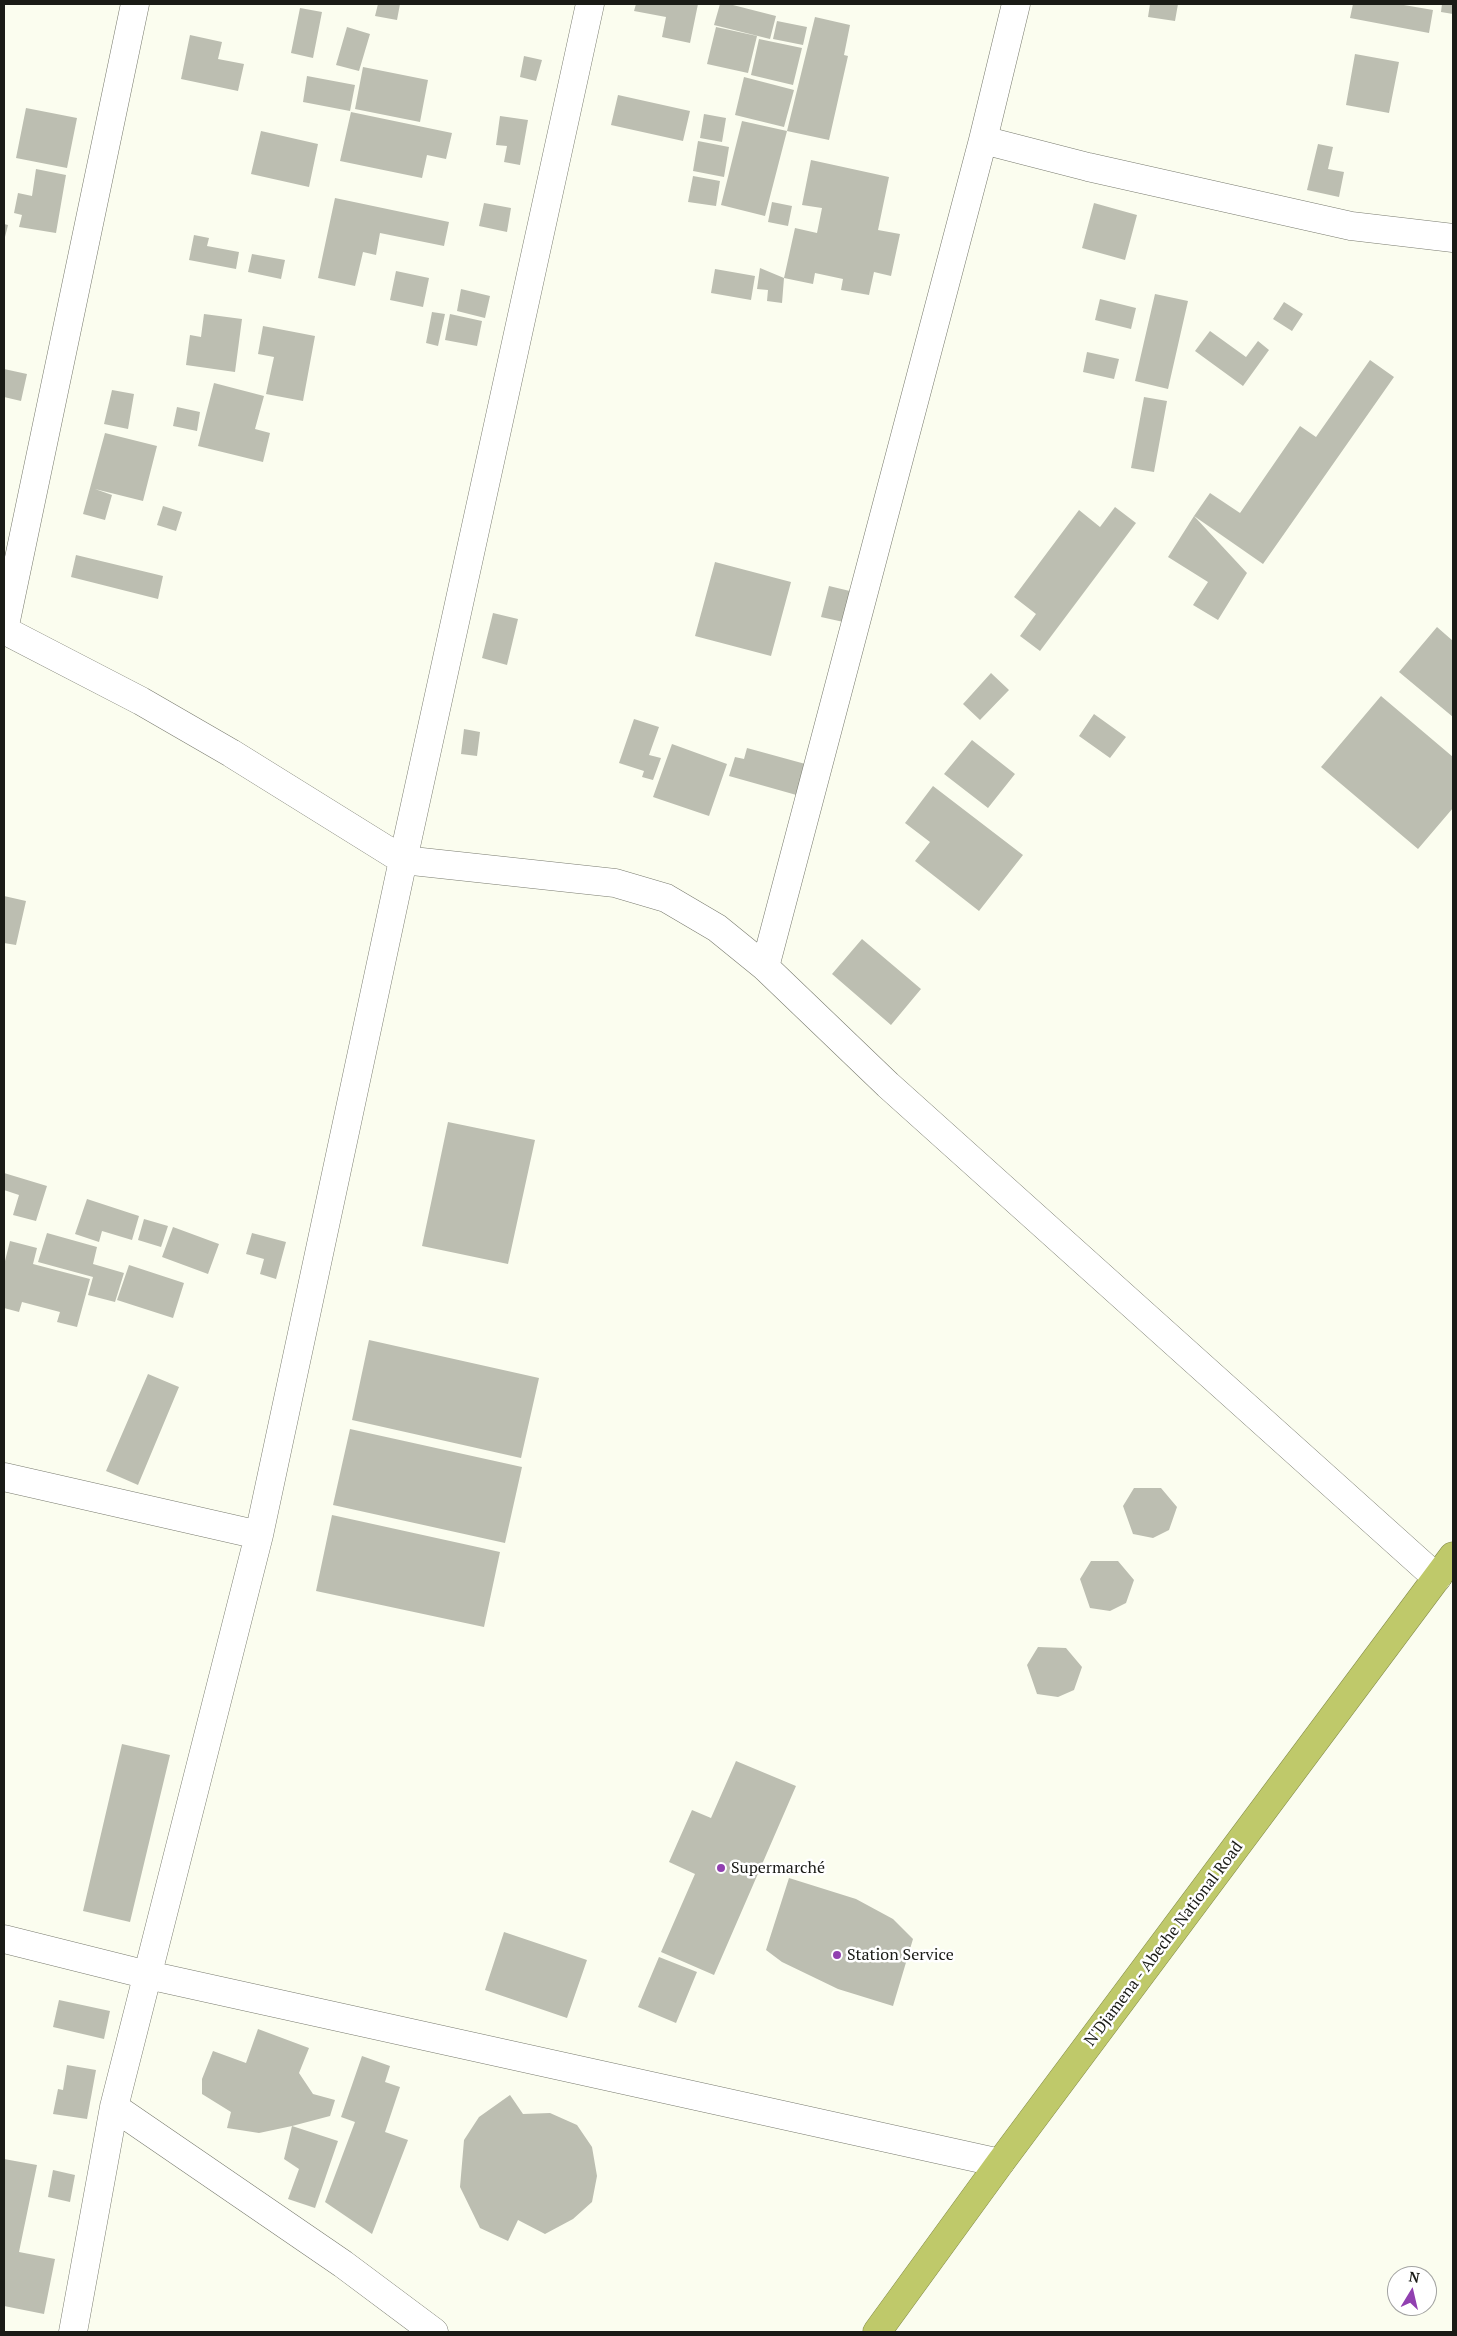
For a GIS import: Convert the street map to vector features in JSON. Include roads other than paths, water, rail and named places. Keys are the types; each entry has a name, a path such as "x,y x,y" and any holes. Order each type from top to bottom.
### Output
{"highway":[{"name":"N'Djamena - Abeche National Road","path":"877,2332 1000,2163 1453,1556"}],"street":[{"path":"135,4 4,630 141,701 222,748 403,860 623,885 666,898 717,928 765,967 895,1091 1437,1578"},
{"path":"73,2332 114,2107 259,1535 403,860 590,4"},
{"path":"765,967 983,140 1016,4"},
{"path":"983,140 1088,167 1351,226 1453,238"},
{"path":"4,1477 259,1535"},
{"path":"4,1939 148,1974 1000,2163"},
{"path":"114,2107 343,2264 434,2332"}],"place":[{"name":"Supermarché","path":"721,1868"},
{"name":"Station Service","path":"837,1955"}]}
